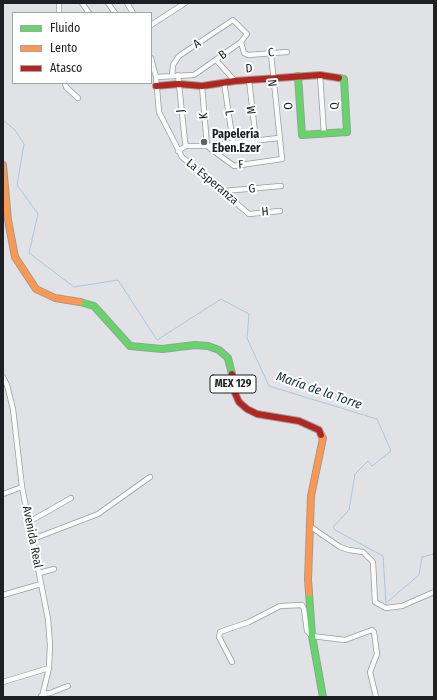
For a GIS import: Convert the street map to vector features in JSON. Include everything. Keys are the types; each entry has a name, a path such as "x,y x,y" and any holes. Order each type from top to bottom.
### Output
{"main road":[{"name":"D","path":"156,86 179,84 202,86 224,82 320,75 344,79"},
{"name":"O","path":"298,76 302,135 324,134"},
{"name":"Q","path":"324,134 347,132 344,79"},
{"name":"MEX 129","path":"3,165 8,220 15,257 22,272 36,289 55,298 94,306 130,346 162,349 195,345 208,346 219,350 228,358 231,366 235,393 239,402 246,409 257,414 299,421 319,430 323,438 311,496 308,580 312,636 323,697"}],"street":[{"path":"59,12 60,3"},
{"path":"82,3 88,12"},
{"path":"108,3 114,12"},
{"path":"127,3 132,12"},
{"path":"152,23 184,3"},
{"name":"A","path":"172,76 173,65 179,56 233,20 247,34 241,42"},
{"name":"C","path":"241,42 244,53 248,55 287,52"},
{"name":"B","path":"178,75 194,75 241,42"},
{"name":"N","path":"271,54 282,159"},
{"path":"216,60 235,81"},
{"name":"La Esperanza","path":"152,62 156,77 159,112 178,151 197,171 224,191 249,214"},
{"path":"156,77 178,75"},
{"name":"J","path":"178,75 186,146"},
{"path":"320,75 324,134"},
{"name":"M","path":"249,80 256,141"},
{"name":"L","path":"224,82 233,143"},
{"path":"65,84 78,98"},
{"name":"K","path":"202,86 207,146"},
{"path":"178,151 186,146 207,146 279,138"},
{"name":"F","path":"207,146 234,166 282,159"},
{"name":"G","path":"224,191 281,186"},
{"name":"H","path":"249,214 280,211"},
{"name":"Avenida Real","path":"3,377 7,385 13,409 22,487 48,619 50,645 49,668 41,696"},
{"path":"33,539 98,514 150,477"},
{"path":"3,494 22,487"},
{"path":"29,522 71,498"},
{"path":"311,527 340,547 363,552 373,562 375,602 386,608 402,606 434,592"},
{"path":"39,573 54,569"},
{"path":"3,594 41,584"},
{"path":"232,662 219,637 220,632 249,622 280,606 302,605 304,608 307,631 312,636 345,640 372,630 374,632 377,654 370,672 376,697"},
{"path":"3,682 49,668"},
{"path":"41,696 50,694 68,686"}],"waterway":[{"name":"María de la Torre","path":"3,120 15,130 24,144 17,185 38,214 29,253 74,287 118,280 157,340 221,299 249,314 247,338 269,386 377,419 391,451 372,466 368,461 355,474 349,510 333,527 335,530 383,556 386,603 419,575 422,557 434,554"}],"traffic: fast":[{"path":"298,76 302,135 347,132 344,79 339,78"},
{"path":"80,302 94,306 130,346 162,349 195,345 208,346 219,350 228,358 232,374"},
{"path":"309,593 312,636 323,697"}],"traffic: slow":[{"path":"3,165 8,220 15,257 36,289 55,298 80,302"},
{"path":"309,593 308,580 311,496 323,438 321,435"}],"traffic: jam":[{"path":"156,86 179,84 202,86 235,81 320,75 339,78"},
{"path":"232,374 235,393 239,402 247,409 257,414 299,421 319,430 321,435"}],"place":[{"name":"Papelería Eben.Ezer","path":"204,142"}]}
